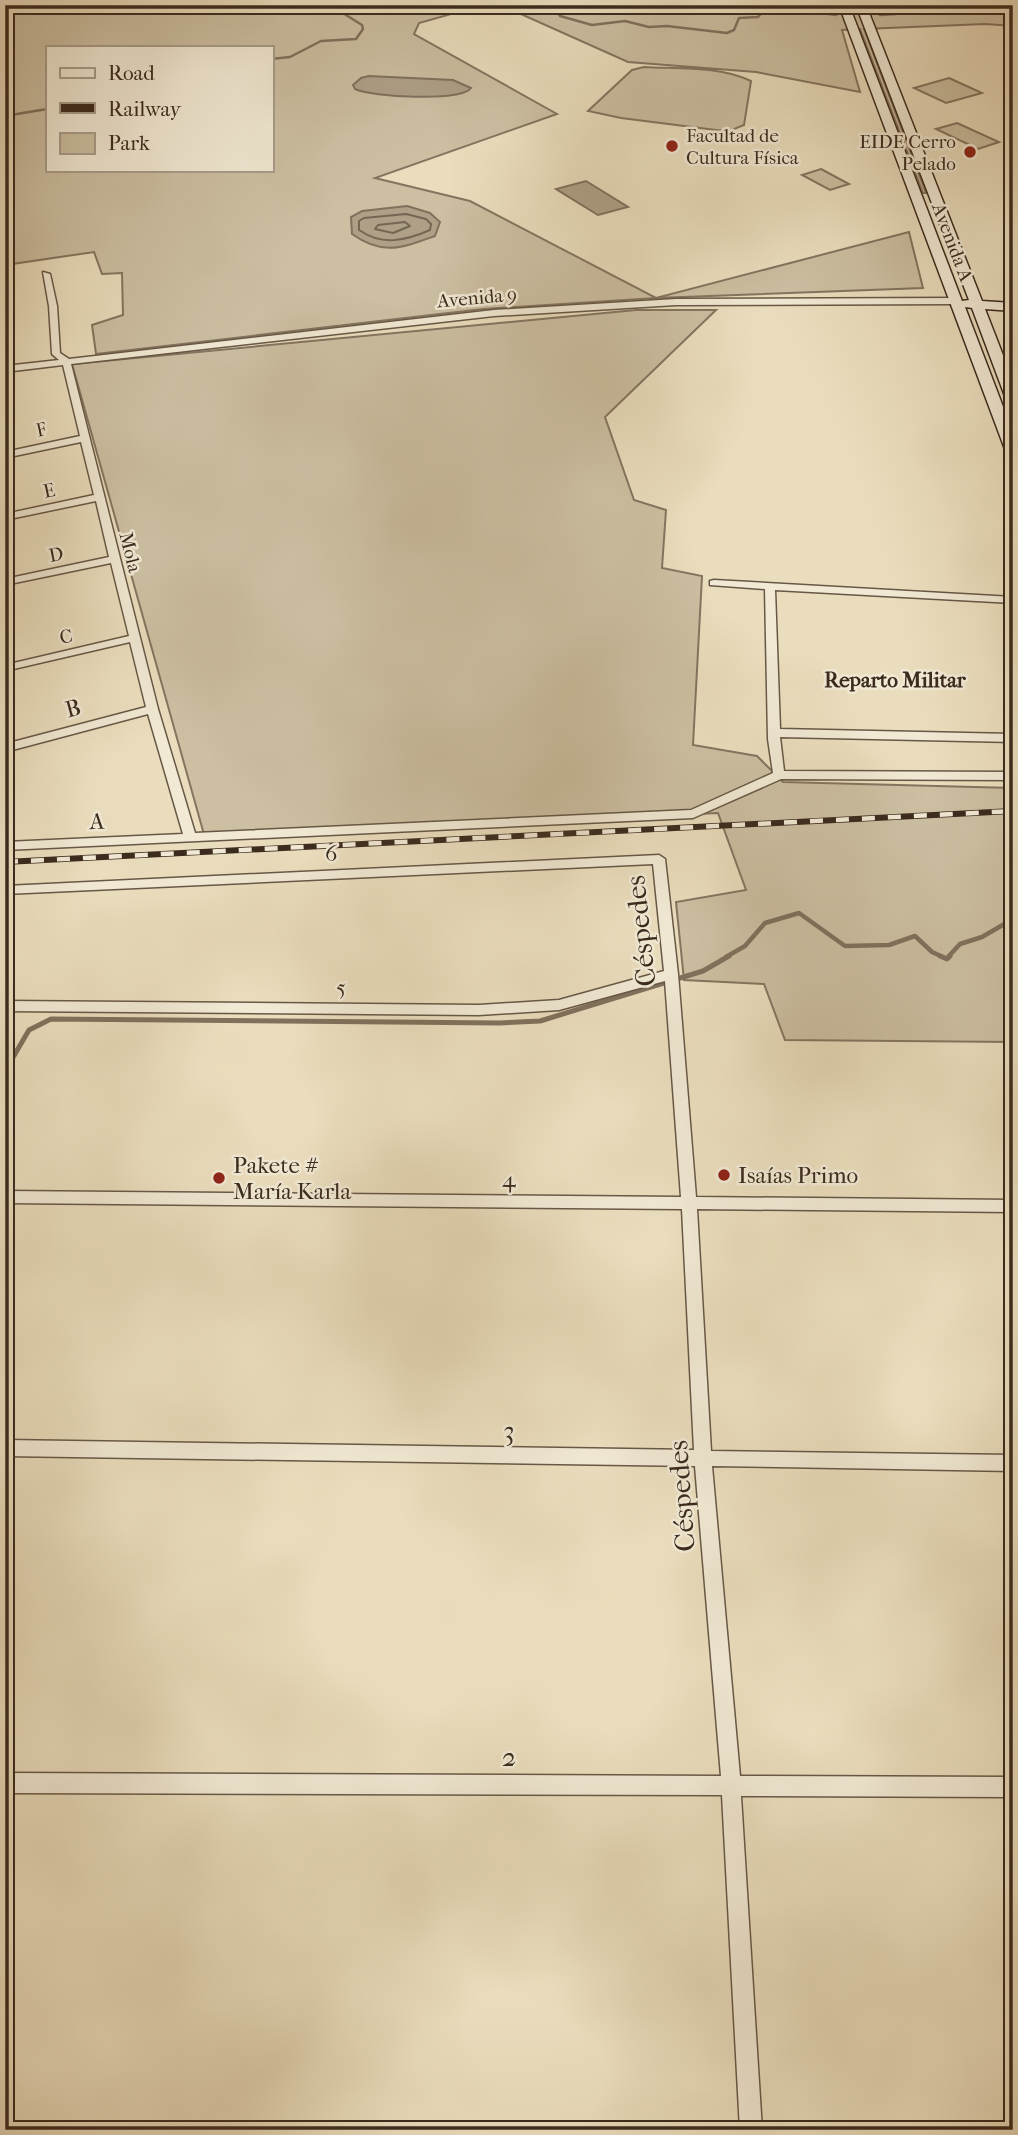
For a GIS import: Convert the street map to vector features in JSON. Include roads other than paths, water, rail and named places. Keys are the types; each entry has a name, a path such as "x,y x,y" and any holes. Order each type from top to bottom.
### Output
{"main road":[{"name":"Avenida A","path":"844,5 1013,453"},
{"name":"Avenida A","path":"861,5 1013,399"},
{"path":"920,209 937,203"},
{"name":"Avenida 9","path":"975,302 1013,297"},
{"name":"Avenida 9","path":"955,300 1013,307"}],"street":[{"name":"Mola","path":"46,274 53,306 56,354 65,361 152,709 190,838"},
{"name":"Avenida 9","path":"5,369 494,313 676,302 955,300"},
{"name":"F","path":"5,455 85,438"},
{"name":"E","path":"5,517 99,497"},
{"name":"D","path":"5,582 115,559"},
{"path":"714,583 1013,600"},
{"path":"770,585 774,733 779,775 1013,776"},
{"name":"C","path":"5,668 134,638"},
{"name":"B","path":"5,748 152,709"},
{"path":"774,733 1013,738"},
{"name":"A","path":"5,846 693,814 779,775"},
{"name":"6","path":"5,890 659,859"},
{"name":"Céspedes","path":"659,859 672,980 689,1204 704,1459 731,1785 751,2130"},
{"name":"5","path":"5,1006 480,1010 559,1005 672,980"},
{"name":"4","path":"5,1197 1013,1206"},
{"name":"3","path":"5,1448 1013,1464"},
{"name":"2","path":"5,1783 1013,1787"}],"water":[{"path":"369,76 453,80 471,88 464,92 434,97 378,94 355,89 353,85 361,78"},
{"path":"586,181 628,207 598,215 556,189"},
{"path":"407,206 430,213 440,222 435,236 392,248 373,245 352,234 351,217 362,211"}],"waterway":[{"path":"273,59 290,57 321,41 356,39 363,29 362,25 338,10 339,5"},
{"path":"551,5 560,16 592,25 625,21 649,27 667,26 727,33 734,30 739,18 758,17 763,11 793,9 836,15"},
{"path":"880,15 896,14 910,5"},
{"path":"960,5 1013,12"},
{"path":"5,116 46,109"},
{"path":"726,957 745,946 765,923 799,913 845,946 889,945 915,936 932,952 943,957"},
{"path":"948,957 960,944 982,937 1013,919"},
{"path":"5,1071 29,1030 51,1019 500,1023 540,1021 703,971 729,956"},
{"path":"940,956 947,959 950,956"}],"railway":[{"path":"5,862 1013,811"}],"place":[{"name":"Facultad de Cultura Física","path":"672,146"},
{"name":"EIDE Cerro Pelado","path":"970,152"},
{"name":"Isaías Primo","path":"724,1175"},
{"name":"Pakete # María Karla","path":"219,1178"}],"district":[{"name":"Reparto Militar","path":"895,680"}]}
